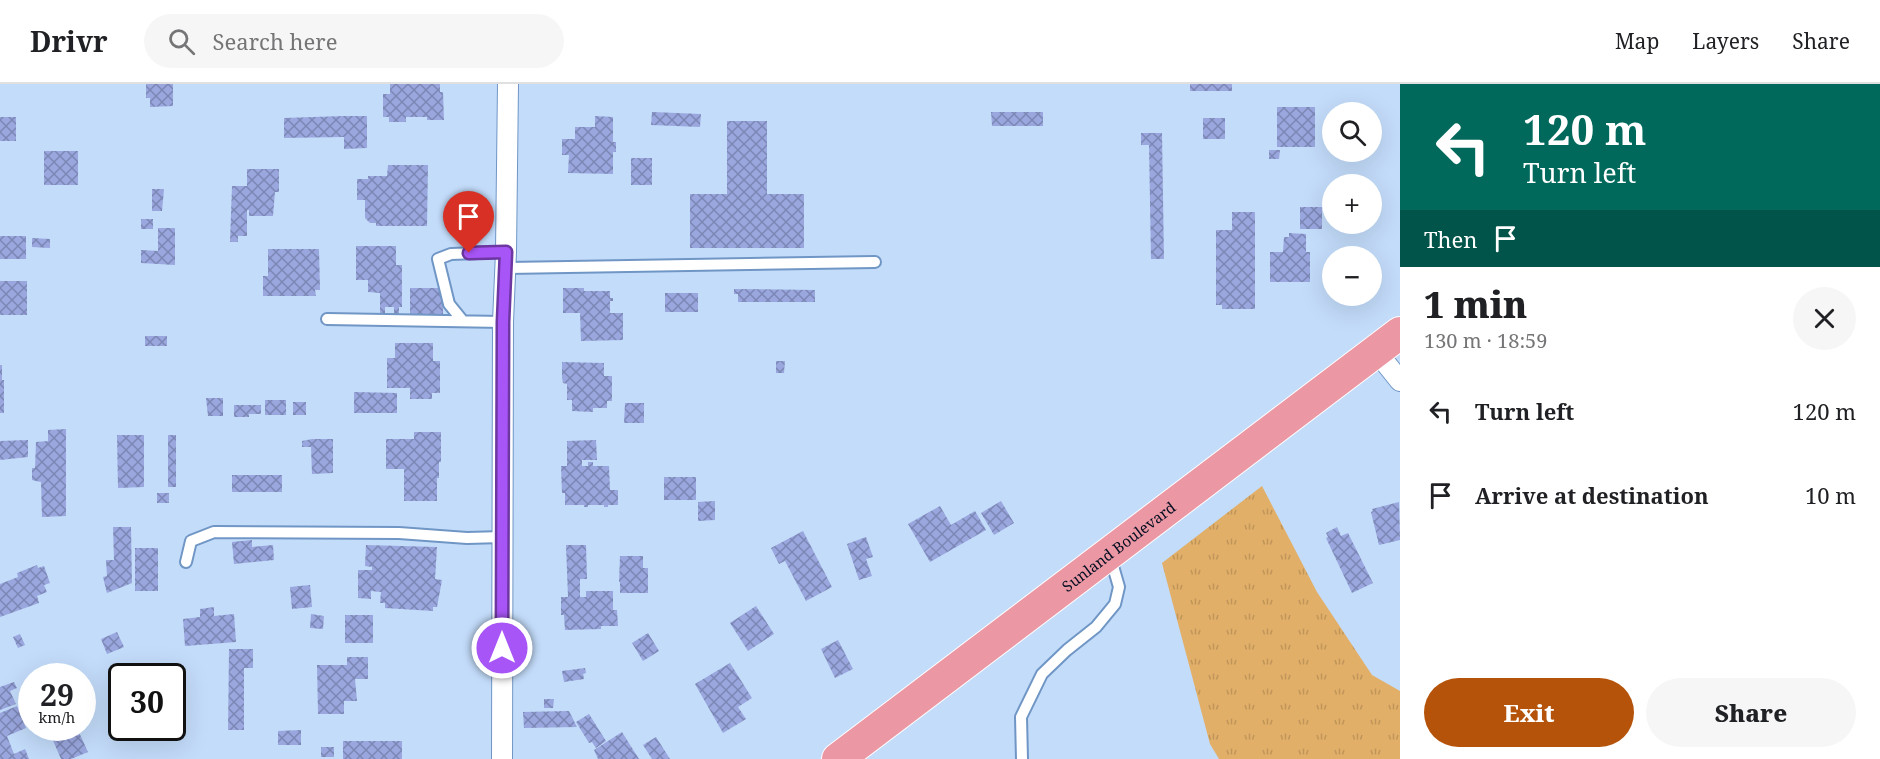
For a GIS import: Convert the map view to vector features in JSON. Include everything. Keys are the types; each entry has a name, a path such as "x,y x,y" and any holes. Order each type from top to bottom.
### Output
{"main road":[{"name":"Sunland Boulevard","path":"838,759 1388,342"}],"street":[{"path":"502,759 503,322 508,84"},
{"path":"1388,342 1400,381"}],"lane":[{"path":"462,320 449,304 438,259 451,254 506,260 875,262"},
{"path":"327,319 503,322"},
{"path":"186,562 191,541 214,532 399,533 467,538 503,537"},
{"path":"1022,759 1021,717 1042,674 1096,627 1115,604 1119,587 1110,553"}],"green space":[{"path":"1262,486 1317,592 1372,675 1400,691 1400,759 1219,759 1210,744 1162,563"}],"building":[{"path":"146,84 173,84 173,106 150,107 150,98 146,98"},
{"path":"390,84 440,84 440,92 443,92 444,120 406,117 406,122 389,122 389,117 383,117 383,94 390,94"},
{"path":"1190,84 1232,84 1232,91 1190,91"},
{"path":"1277,107 1315,107 1315,147 1277,147"},
{"path":"652,112 701,114 700,127 651,125"},
{"path":"991,112 1043,112 1043,126 992,126"},
{"path":"367,116 367,148 344,149 344,137 284,138 284,118"},
{"path":"595,116 613,117 613,142 616,142 616,152 613,152 613,174 568,173 569,155 562,155 562,139 575,139 575,127 595,127"},
{"path":"0,117 16,117 16,141 0,141"},
{"path":"1203,118 1225,118 1225,139 1203,139"},
{"path":"727,121 767,121 767,194 804,194 804,248 690,248 690,194 727,194"},
{"path":"1141,133 1162,133 1164,259 1151,259 1149,145 1141,145"},
{"path":"1269,150 1280,150 1279,159 1269,159"},
{"path":"44,151 78,151 78,185 44,185"},
{"path":"631,158 652,158 652,185 631,185"},
{"path":"388,165 428,165 427,226 376,226 376,223 370,223 365,218 365,200 357,200 357,179 368,179 368,176 387,176"},
{"path":"247,169 279,169 279,192 275,192 273,216 249,216 249,210 247,210 247,236 238,236 238,242 230,242 232,186 247,186"},
{"path":"152,189 164,189 162,211 152,211"},
{"path":"1300,207 1322,207 1322,229 1300,229"},
{"path":"1232,212 1255,212 1255,309 1222,309 1222,305 1216,305 1216,230 1232,230"},
{"path":"141,219 153,219 153,229 141,229"},
{"path":"158,228 175,228 175,265 141,263 141,250 158,251"},
{"path":"1289,233 1306,234 1306,252 1310,252 1310,282 1270,282 1270,252 1283,252 1284,237 1289,237"},
{"path":"0,236 26,236 26,259 0,259"},
{"path":"32,238 50,239 50,248 32,247"},
{"path":"356,246 396,246 396,265 402,265 402,307 399,307 399,314 394,314 394,307 385,307 385,315 380,315 380,293 368,292 368,280 356,280"},
{"path":"268,249 319,249 320,290 315,290 316,296 263,296 263,276 268,276"},
{"path":"0,281 27,281 27,315 0,315"},
{"path":"410,288 443,288 443,315 410,315"},
{"path":"563,288 610,291 610,298 613,298 613,301 610,301 610,313 623,313 623,340 581,341 580,313 563,313"},
{"path":"734,289 815,290 815,302 738,302 738,294 734,294"},
{"path":"665,293 698,293 698,312 665,312"},
{"path":"145,336 167,336 167,346 145,346"},
{"path":"395,343 433,343 433,361 440,361 440,393 432,393 432,399 410,399 410,388 387,388 387,358 395,358"},
{"path":"776,361 785,361 784,373 776,373"},
{"path":"562,362 604,363 604,376 612,376 612,401 607,401 607,408 593,408 593,412 572,411 572,400 567,400 567,384 563,383"},
{"path":"0,365 2,365 2,380 4,380 4,413 0,413"},
{"path":"354,392 397,393 397,413 354,413"},
{"path":"206,398 223,398 223,416 208,416"},
{"path":"265,400 286,400 286,415 265,415"},
{"path":"293,402 306,402 306,415 293,415"},
{"path":"625,403 644,403 644,423 624,423"},
{"path":"234,405 261,405 261,414 234,417"},
{"path":"66,429 66,516 42,517 41,482 32,480 36,442 48,441 48,430"},
{"path":"414,432 441,432 437,501 404,501 404,469 386,469 386,439 414,439"},
{"path":"117,435 144,435 144,487 118,488"},
{"path":"168,435 176,435 176,487 168,487"},
{"path":"333,439 333,473 312,474 311,447 302,447 302,441"},
{"path":"28,440 28,457 0,460 0,441"},
{"path":"596,440 597,460 582,460 582,466 588,466 588,462 593,462 593,466 609,466 610,490 618,490 618,505 584,507 584,505 565,505 561,466 567,466 567,441"},
{"path":"232,475 282,475 282,492 232,492"},
{"path":"664,477 696,477 696,500 664,500"},
{"path":"157,493 169,493 169,503 157,503"},
{"path":"715,501 715,520 698,521 698,502"},
{"path":"1001,501 1014,523 994,535 981,513"},
{"path":"1399,502 1400,540 1379,545 1372,509"},
{"path":"940,506 951,525 975,511 986,530 930,562 908,524"},
{"path":"113,527 131,527 132,583 107,593 103,577 107,576 106,560 114,560"},
{"path":"1337,527 1341,536 1348,533 1373,583 1352,593 1326,538 1328,537 1326,533"},
{"path":"803,531 832,587 806,601 785,561 779,564 771,548"},
{"path":"866,537 873,557 866,559 872,576 859,580 847,544"},
{"path":"252,540 252,547 273,545 274,560 234,564 232,542"},
{"path":"366,545 437,547 435,579 442,580 437,607 433,607 433,611 385,608 385,603 380,603 381,592 371,591 371,599 358,598 358,570 372,570 372,567 365,566"},
{"path":"566,545 586,545 587,579 580,579 580,597 586,597 586,591 613,591 613,610 617,610 618,626 565,630 564,615 561,615 561,597 568,597"},
{"path":"135,548 158,548 158,591 135,591"},
{"path":"620,556 643,556 643,568 648,568 648,593 620,593"},
{"path":"37,565 38,568 44,566 50,583 44,585 47,592 37,596 39,603 0,617 0,584 18,577 17,573"},
{"path":"310,585 312,607 292,609 290,587"},
{"path":"756,606 774,634 748,651 730,623"},
{"path":"214,607 214,616 234,614 236,642 185,646 183,619 200,617 200,609"},
{"path":"311,614 324,616 323,629 310,628"},
{"path":"345,615 373,615 373,643 345,643"},
{"path":"117,632 124,647 107,654 101,639"},
{"path":"648,633 659,651 643,661 632,643"},
{"path":"20,634 25,645 18,648 13,637"},
{"path":"838,640 853,669 835,678 821,649"},
{"path":"229,649 253,649 253,668 244,668 244,730 228,730"},
{"path":"347,657 368,657 368,679 355,679 357,701 344,701 344,714 318,714 317,665 347,665"},
{"path":"730,663 752,698 738,707 746,719 723,733 695,684"},
{"path":"585,668 584,679 564,682 562,671"},
{"path":"14,682 17,688 10,691 16,704 0,710 0,687"},
{"path":"544,699 554,699 553,708 544,708"},
{"path":"17,706 18,731 7,736 14,754 25,749 29,759 0,759 0,713"},
{"path":"569,711 577,727 524,728 523,712"},
{"path":"589,714 606,741 596,748 592,742 589,743 576,722"},
{"path":"301,730 301,745 278,745 278,731"},
{"path":"622,732 639,759 598,759 594,750"},
{"path":"656,737 670,759 652,759 643,745"},
{"path":"53,741 83,741 88,752 71,759 61,759"},
{"path":"343,741 402,741 402,759 343,759"},
{"path":"321,747 334,747 334,757 321,757"}],"route":[{"path":"469,253 506,252 503,322 502,648"}]}
